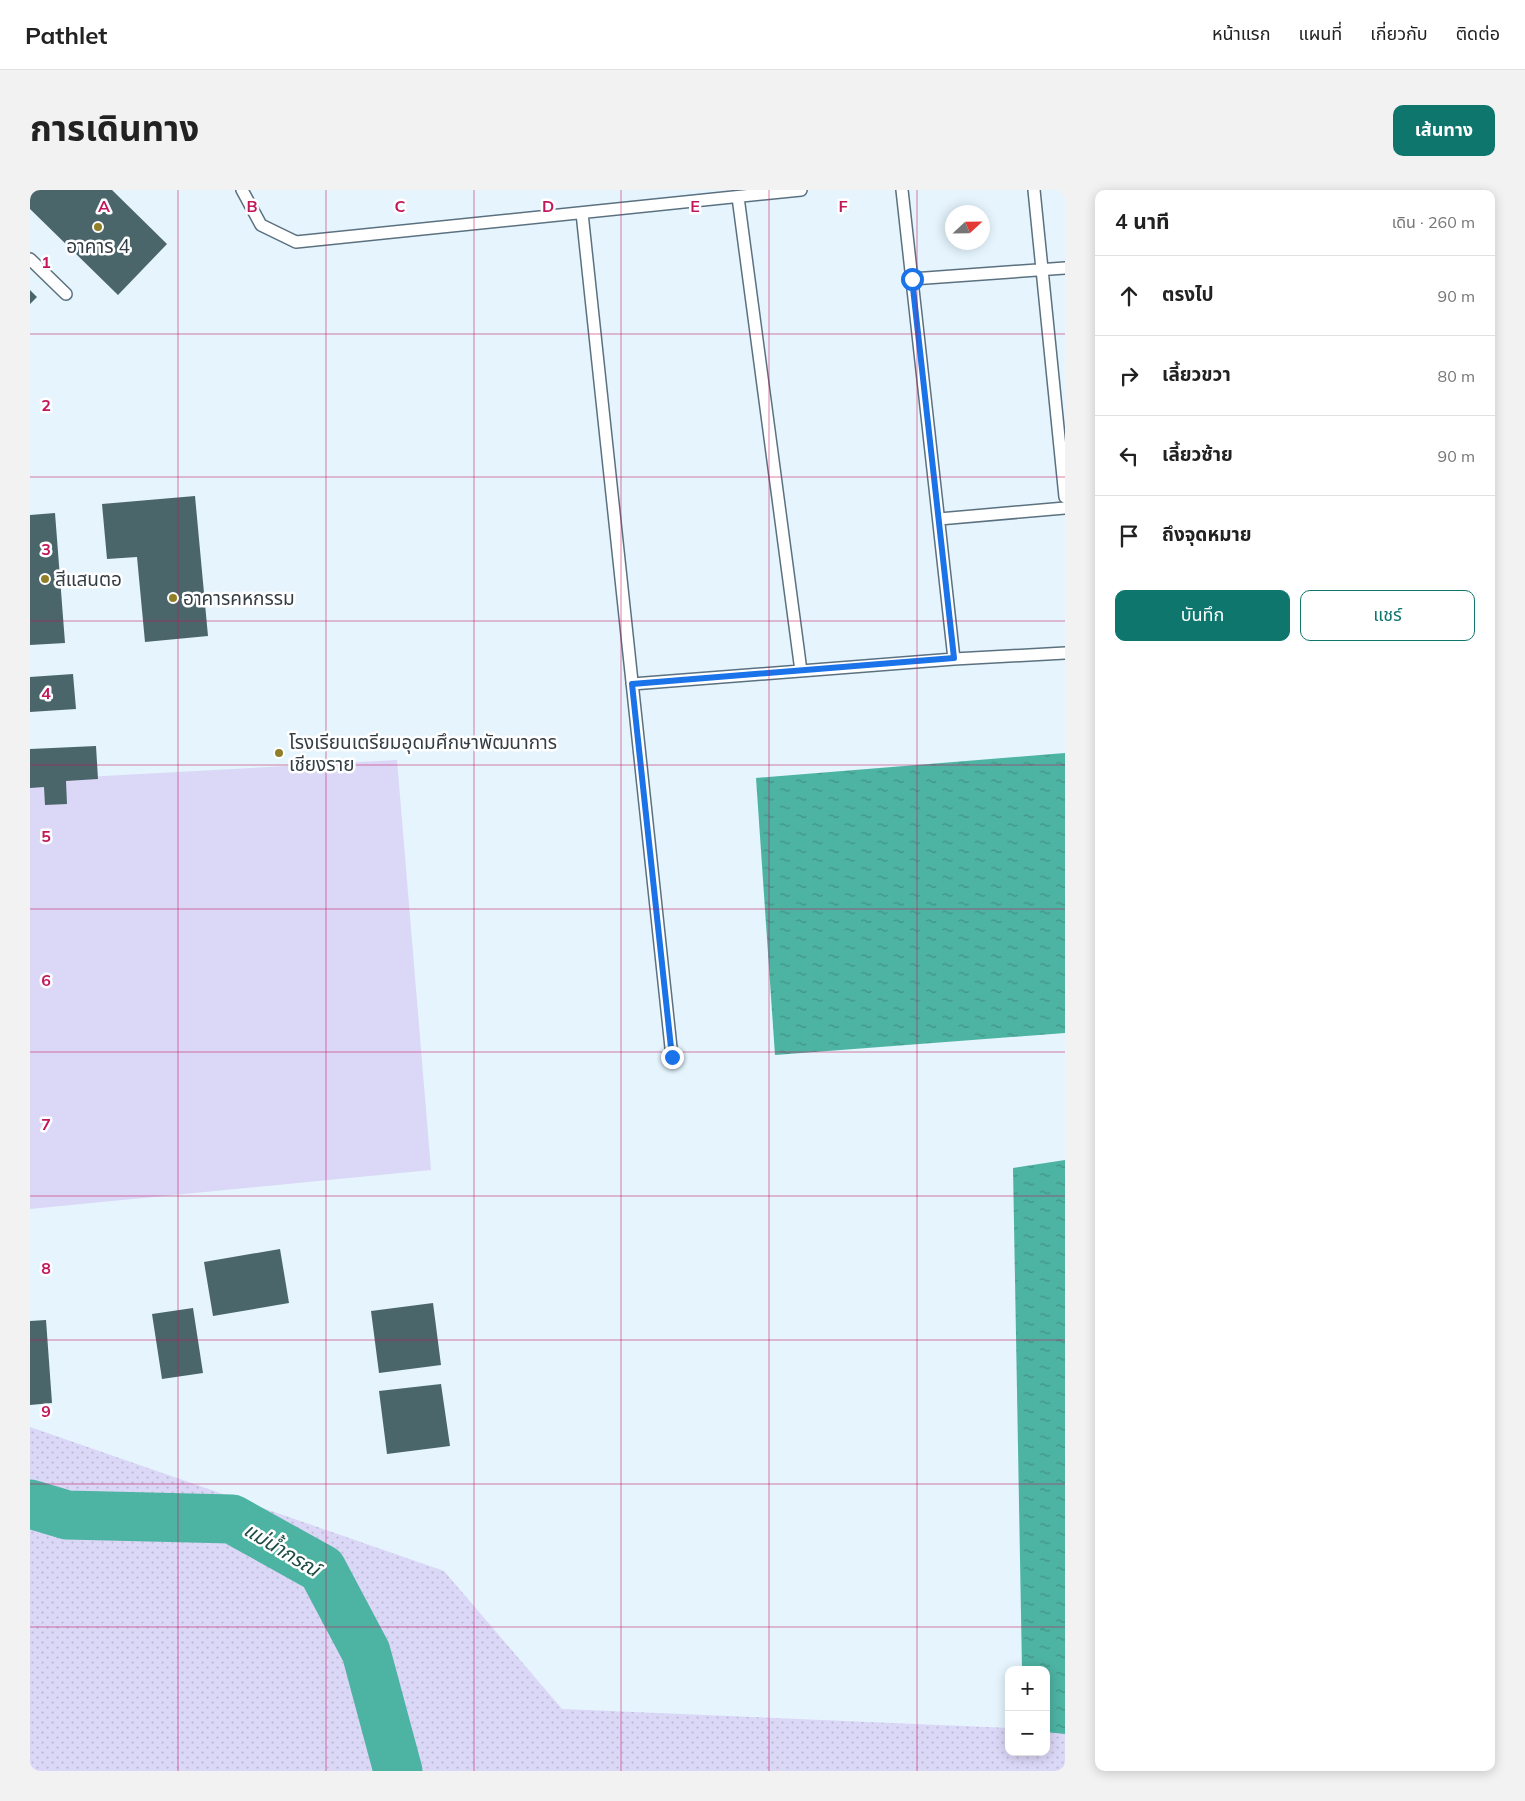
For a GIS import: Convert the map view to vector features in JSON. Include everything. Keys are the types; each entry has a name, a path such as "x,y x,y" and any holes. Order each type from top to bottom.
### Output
{"lane":[{"path":"242,190 261,225 296,242 800,190"},
{"path":"902,190 954,658"},
{"path":"1034,190 1065,497"},
{"path":"738,197 801,671"},
{"path":"582,213 672,1057"},
{"path":"30,259 66,294"},
{"path":"912,279 1042,268 1065,268"},
{"path":"939,519 1065,508"},
{"path":"632,684 954,658 1065,653"}],"shaded area":[{"path":"397,760 431,1170 30,1209 30,780"},
{"path":"30,1427 444,1571 562,1709 1005,1728 1005,1756 1050,1756 1050,1729 1065,1729 1065,1771 30,1771"}],"water":[{"path":"1065,753 1065,1033 775,1055 756,778"},
{"path":"1065,1160 1065,1734 1050,1732 1050,1666 1022,1666 1013,1168"}],"building":[{"name":"อาคาร 4","path":"30,190 112,190 167,244 118,295 30,209"},
{"path":"30,290 37,297 30,304"},
{"name":"อาคารคหกรรม","path":"195,496 208,636 145,642 137,557 107,559 102,504"},
{"name":"สีแสนตอ","path":"55,513 65,643 30,645 30,515"},
{"path":"73,674 76,709 30,712 30,677"},
{"path":"96,746 98,779 66,781 67,804 45,805 44,787 30,788 30,749"},
{"path":"280,1249 289,1303 213,1316 204,1262"},
{"path":"433,1303 441,1365 379,1373 371,1311"},
{"path":"193,1308 203,1373 162,1379 152,1314"},
{"path":"46,1320 52,1403 30,1405 30,1321"},
{"path":"441,1384 450,1446 387,1454 379,1391"}],"waterway":[{"name":"แม่น้ำกรณ์","path":"30,1504 67,1515 232,1519 322,1569 366,1652 398,1771"}],"place":[{"name":"อาคาร 4","path":"98,227"},
{"name":"สีแสนตอ","path":"45,579"},
{"name":"อาคารคหกรรม","path":"173,598"},
{"name":"โรงเรียนเตรียมอุดมศึกษาพัฒนาการ เชียงราย","path":"279,753"}],"route":[{"path":"672,1057 632,684 954,658 912,279"}]}
